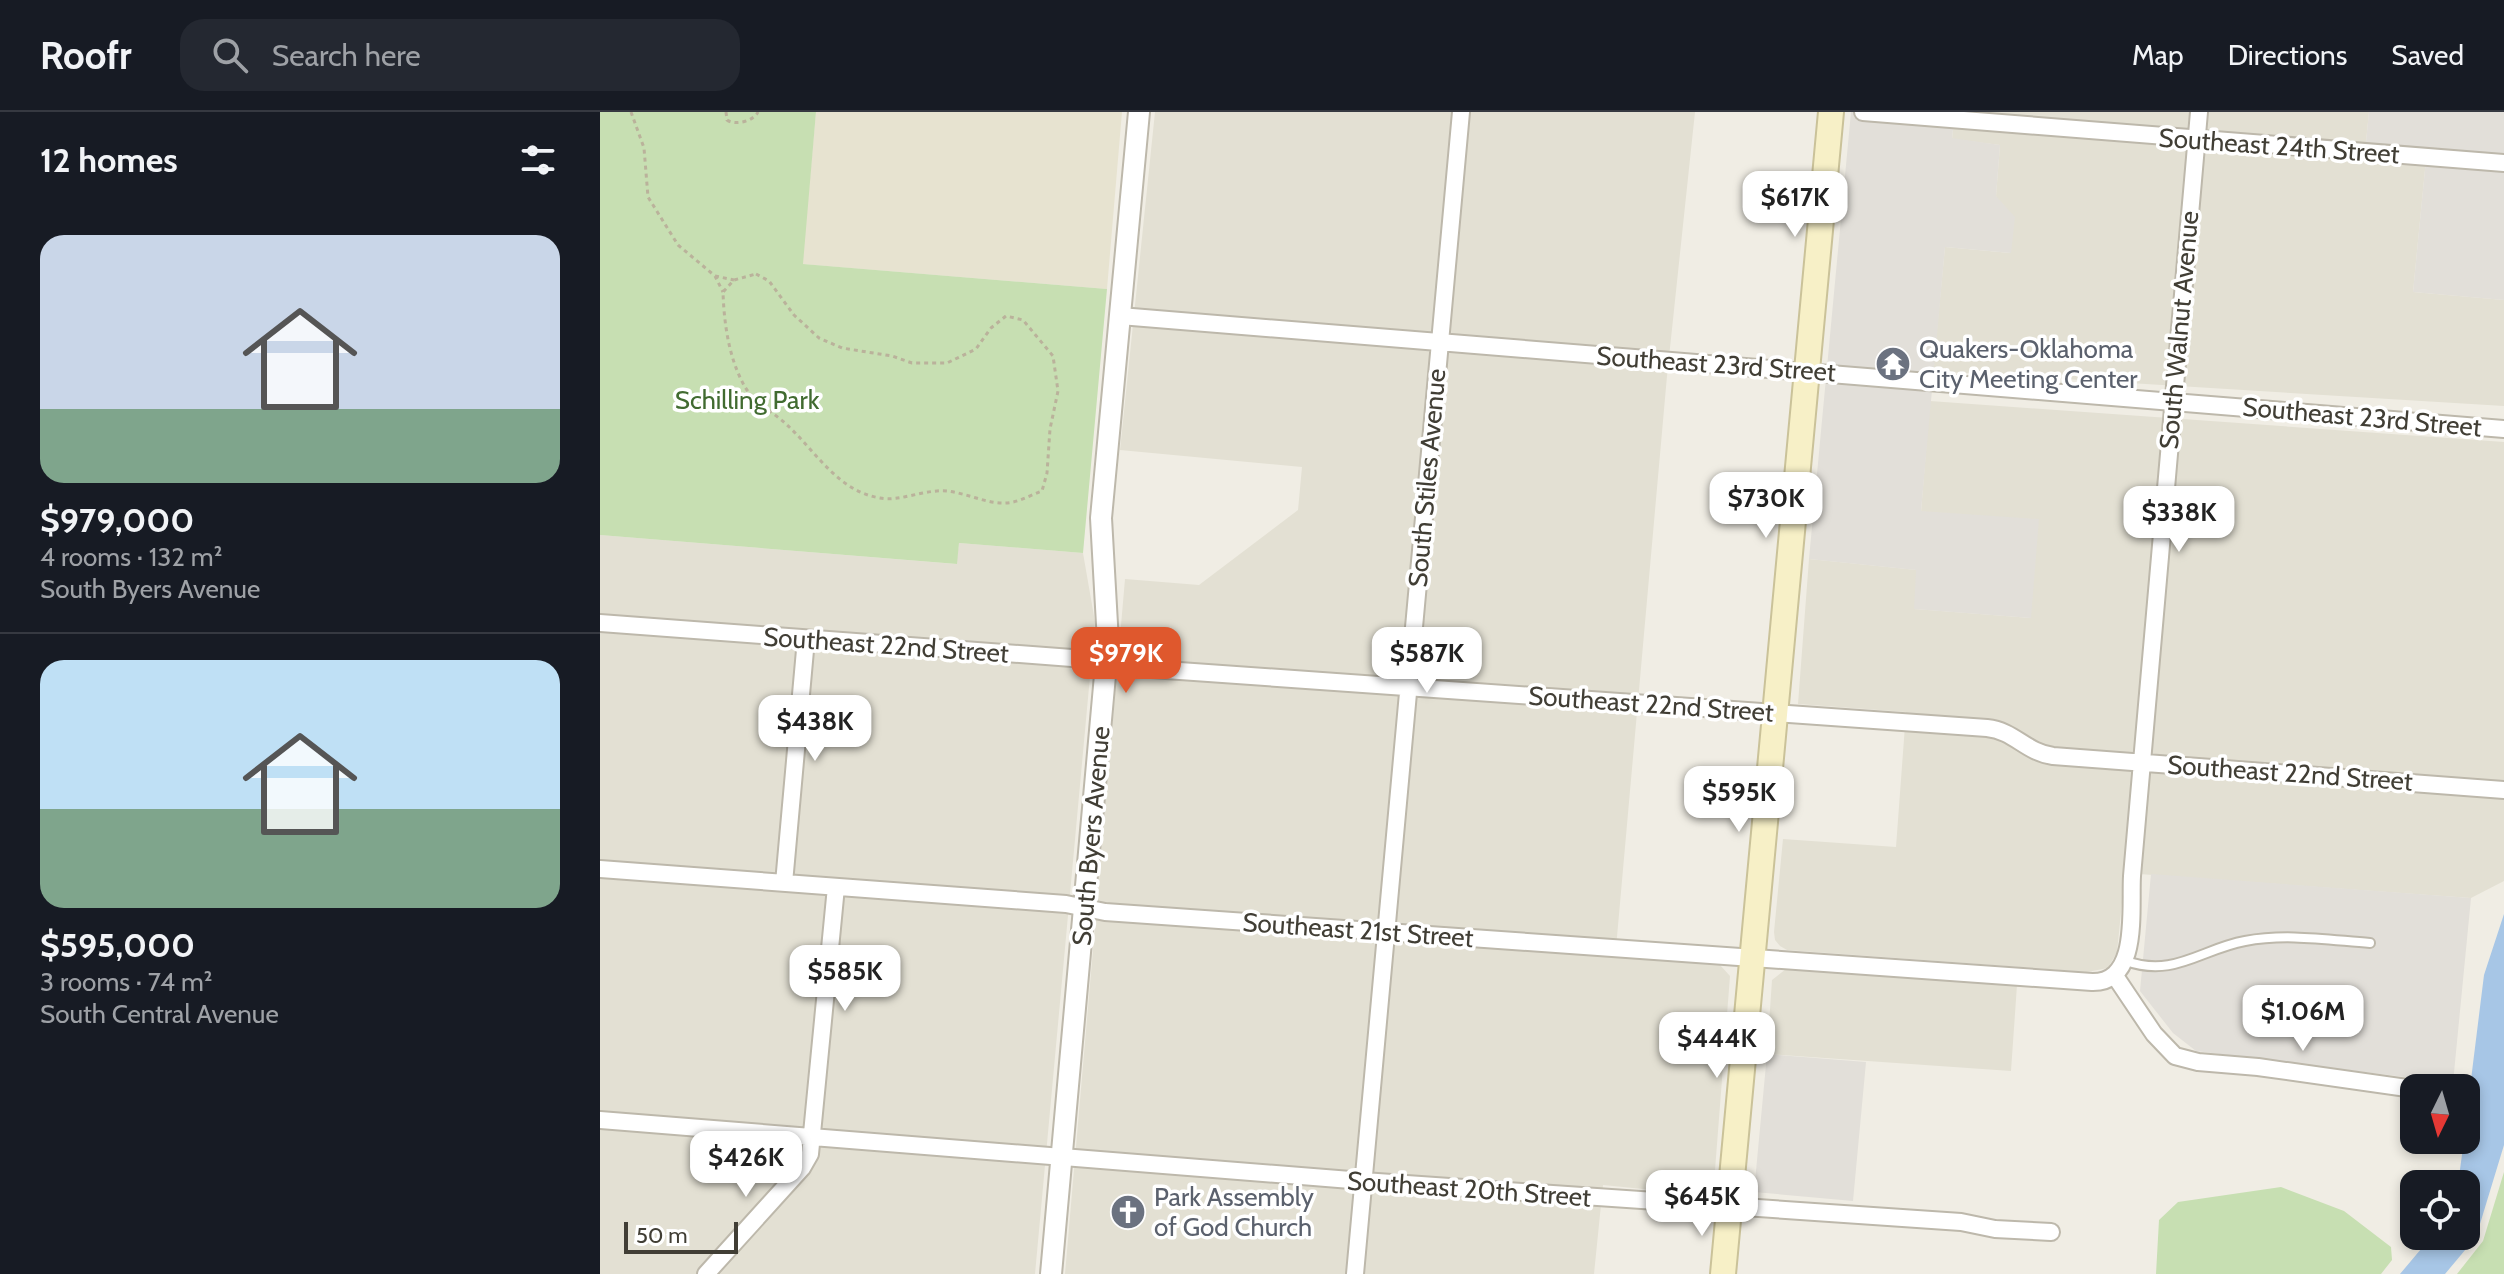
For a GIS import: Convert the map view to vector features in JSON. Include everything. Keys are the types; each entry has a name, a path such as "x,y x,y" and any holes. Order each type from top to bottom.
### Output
{"main road":[{"path":"1723,1274 1831,112"}],"street":[{"name":"South Byers Avenue","path":"1051,1274 1107,664 1108,619 1101,518 1139,112"},
{"name":"South Stiles Avenue","path":"1355,1274 1461,112"},
{"name":"Southeast 24th Street","path":"1863,112 2504,163"},
{"name":"South Walnut Avenue","path":"2126,961 2199,112"},
{"name":"Southeast 23rd Street","path":"1120,316 2504,429"},
{"name":"Southeast 22nd Street","path":"600,623 1408,687 1998,729 2043,754 2504,790"},
{"path":"784,883 806,639"},
{"name":"Southeast 21st Street","path":"600,869 1066,904 1105,912 1752,959 2092,982 2115,976"},
{"path":"706,1274 802,1168 810,1154 836,887"},
{"path":"2126,961 2115,976 2164,1047 2185,1060 2400,1087"},
{"name":"Southeast 20th Street","path":"600,1120 1363,1181 1961,1222 1995,1229 2051,1232"}],"lane":[{"path":"2126,961 2141,966 2179,964 2242,941 2277,937 2370,943"}],"path":[{"path":"631,112 644,148 648,197 678,245 715,276 723,292 724,319 732,355 746,389 788,425 811,453 853,490 882,499 896,499 916,492 948,491 1011,503 1042,491 1058,391 1053,356 1023,320 1006,316 991,328 976,349 947,363 912,363 892,356 842,348 819,338 794,315 769,281 756,274 734,280 715,276"},
{"path":"726,112 727,120 735,123 752,120 758,112"},
{"path":"723,292 734,280"}],"shaded area":[{"path":"816,112 1122,112 1107,289 802,264"},
{"path":"1155,112 1695,112 1667,376 1616,948 1720,965 1730,976 1713,1196 1603,1185 1594,1274 1065,1274 1125,579 1199,585 1298,510 1302,467 1120,450"},
{"path":"1851,112 1955,112 1952,138 2000,145 1996,196 2015,217 2011,253 1945,247 1921,511 2039,519 2031,618 1914,609 1916,570 1809,559"},
{"path":"1955,112 2369,112 2366,142 2427,149 2413,292 2504,300 2504,406 1933,371 1945,247 2010,253 1996,196 2000,145 1952,139"},
{"path":"2369,112 2504,112 2504,300 2413,292 2427,149 2366,142"},
{"path":"1930,401 2504,442 2504,881 2471,898 2125,873 2117,952 2108,968 2087,972 1787,950 1780,946 1774,932 1783,839 1896,847 1906,712 1798,704 1809,559 1917,570 1915,609 2031,618 1921,512"},
{"path":"600,535 956,564 959,543 1083,553 1095,622 1035,1274 600,1274"},
{"path":"2151,874 2471,898 2454,1074 2400,1076 2196,1051 2173,1033 2140,991"},
{"path":"1786,969 2017,985 2011,1071 1767,1054 1772,980"},
{"path":"1767,1054 1866,1062 1853,1201 1754,1192"}],"green space":[{"name":"Schilling Park","path":"600,112 816,112 803,264 1107,289 1083,553 959,543 957,564 600,535"},
{"path":"2504,1172 2504,1274 2457,1274 2476,1250 2480,1250"},
{"path":"2281,1187 2344,1211 2391,1247 2392,1260 2381,1274 2156,1274 2159,1220 2178,1202"}],"water":[{"path":"2504,914 2504,1145 2480,1224 2480,1170 2460,1170 2462,1154 2480,1154 2480,1074 2472,1074 2484,975"},
{"path":"2420,1250 2465,1250 2445,1274 2400,1274"}],"place":[{"name":"Quakers-Oklahoma City Meeting Center","path":"1893,364"},
{"name":"Park Assembly of God Church","path":"1128,1212"}]}
